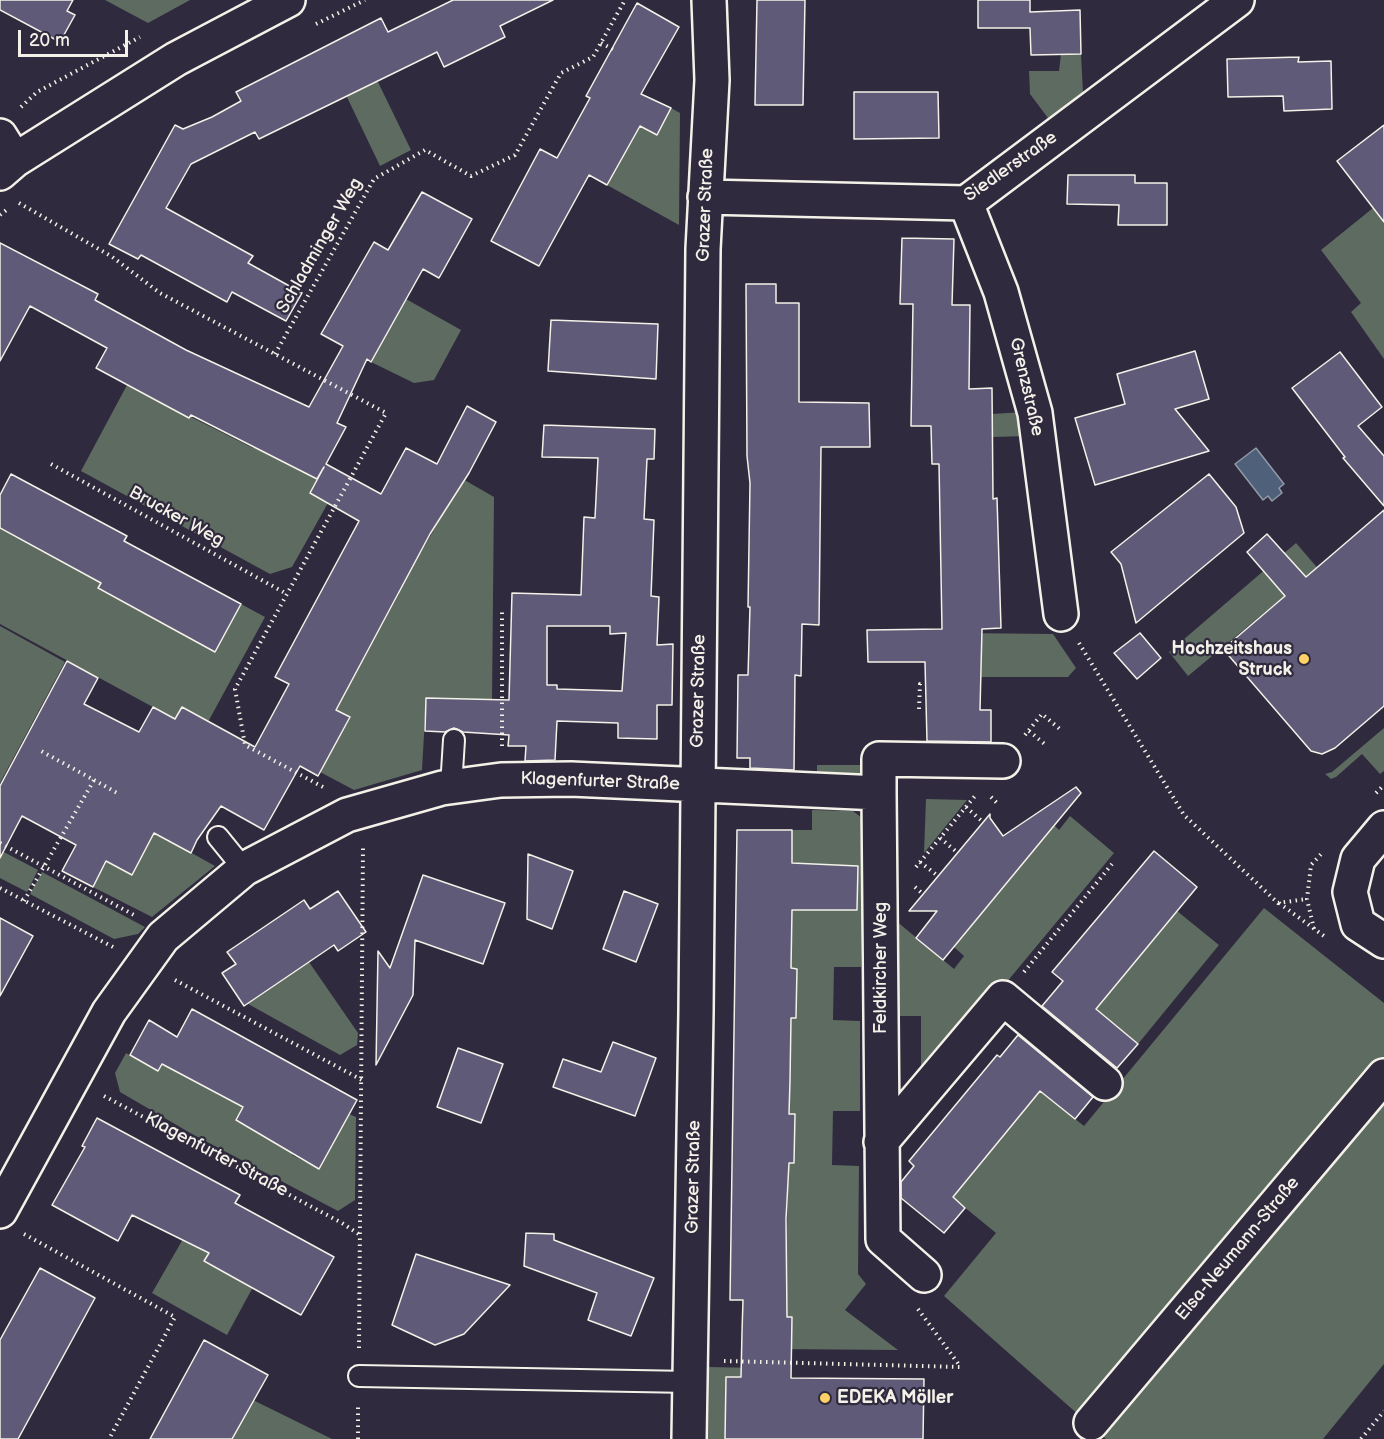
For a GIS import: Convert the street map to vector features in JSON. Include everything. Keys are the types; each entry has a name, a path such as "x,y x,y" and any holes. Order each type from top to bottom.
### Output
{"street":[{"path":"7,146 288,0"},
{"name":"Grazer Straße","path":"689,1439 705,197 712,80 709,0"},
{"name":"Siedlerstraße","path":"705,197 966,203 1237,0"},
{"name":"Grenzstraße","path":"966,203 1001,292 1035,413 1061,614"},
{"name":"Feldkircher Weg","path":"924,1275 883,1239 879,759 1003,761"},
{"name":"Klagenfurter Straße","path":"10,1222 71,1078 109,1012 163,936 244,869 355,814 451,787 501,780 571,779 698,785"},
{"path":"698,785 879,793"},
{"path":"1384,828 1358,858 1350,892 1358,924 1384,941"},
{"path":"881,1143 1003,998 1105,1083"},
{"name":"Elsa-Neumann-Straße","path":"1091,1423 1384,1076"}],"lane":[{"path":"451,787 454,740"},
{"path":"218,837 244,869"},
{"path":"359,1376 690,1371"}],"path":[{"name":"Schladminger Weg","path":"275,354 374,179 425,150 471,176 515,154 561,73 593,57 625,0"},
{"path":"7,146 36,92 147,33"},
{"path":"601,43 614,50"},
{"path":"17,202 111,256 160,293 386,413 235,689 245,746 339,795 355,814 362,1080 358,1439"},
{"name":"Brucker Weg","path":"51,464 287,594"},
{"name":"Klagenfurter Straße","path":"501,780 502,610"},
{"path":"1061,614 1184,815 1278,903 1307,898 1314,929"},
{"path":"919,709 920,684 925,684"},
{"path":"881,909 1042,714 1061,730"},
{"path":"1029,731 1047,746"},
{"path":"41,751 119,794"},
{"path":"24,901 94,780"},
{"path":"966,807 983,822"},
{"path":"940,838 958,853"},
{"path":"0,843 152,925 163,936"},
{"path":"920,862 938,876"},
{"path":"1003,998 1112,864"},
{"path":"0,888 362,1080"},
{"name":"Klagenfurter Straße","path":"71,1078 342,1223 360,1235"},
{"path":"10,1222 175,1317 109,1439"},
{"path":"690,1371 960,1367 918,1311 924,1275"},
{"path":"1361,1439 1384,1411"}],"green space":[{"path":"105,0 190,0 148,23"},
{"path":"1061,54 1081,54 1083,93 1048,118 1030,94 1029,71 1059,71"},
{"path":"377,80 411,150 380,166 346,95"},
{"path":"671,108 680,113 679,225 607,185 639,126 657,134"},
{"path":"1373,208 1384,222 1384,359 1351,312 1361,303 1321,250"},
{"path":"406,299 461,330 434,380 414,383 371,362"},
{"path":"127,385 253,448 255,445 318,479 328,503 292,567 270,574 81,471"},
{"path":"1023,412 1027,436 993,437 992,414"},
{"path":"442,467 494,497 492,700 426,699 422,770 354,790 320,772 350,718 336,710 399,594 377,582 397,546 418,557 442,516"},
{"path":"0,528 101,583 98,589 215,652 241,604 265,617 208,722 182,707 175,719 0,624"},
{"path":"1296,543 1384,645 1306,578 1188,676 1169,652"},
{"path":"0,626 65,662 0,783"},
{"path":"960,633 1053,634 1076,668 1068,677 981,677 982,646 960,645"},
{"path":"1384,728 1384,771 1380,774 1362,754 1336,777 1331,779 1325,774 1332,772"},
{"path":"817,765 865,765 860,776 817,780"},
{"path":"926,799 967,800 924,853"},
{"path":"812,810 853,811 862,818 864,824 861,967 834,967 833,1020 860,1021 860,1111 833,1111 832,1165 859,1166 858,1274 866,1284 845,1310 898,1350 775,1349 786,1300 788,1163 794,1162 795,1114 789,1114 790,1018 796,1018 797,1002 797,969 791,968 792,830 812,830"},
{"path":"1070,816 1114,853 932,1072 921,1071 921,1016 894,1016 895,920 954,969 964,956 954,947 1054,825 1059,830"},
{"path":"154,832 215,866 152,917 93,887 106,861 132,875"},
{"path":"0,850 38,870 27,892 0,878"},
{"path":"42,872 145,927 138,934 114,939 30,894"},
{"path":"1264,908 1384,1003 1384,1364 1323,1439 1106,1439 944,1296 996,1233 952,1197 1040,1091 1084,1126"},
{"path":"1177,911 1219,945 1138,1044 1096,1009"},
{"path":"309,962 358,1033 357,1045 340,1055 241,1000 259,996"},
{"path":"126,1053 158,1071 163,1063 243,1107 236,1121 265,1136 299,1140 292,1155 319,1169 349,1114 356,1117 355,1200 338,1211 192,1134 120,1092 115,1073"},
{"path":"183,1239 209,1253 204,1262 253,1287 227,1335 152,1293"},
{"path":"709,1367 761,1368 759,1378 726,1377 725,1439 708,1439"},
{"path":"253,1400 332,1439 232,1439"}],"water":[{"path":"1256,448 1284,484 1279,488 1282,493 1272,501 1268,496 1263,500 1235,464"}],"building":[{"path":"0,0 73,0 67,11 75,15 60,42 0,10"},
{"path":"453,0 553,0 500,26 505,37 444,67 437,52 259,139 255,132 191,164 166,208 253,256 248,263 302,293 286,321 232,292 227,302 141,255 138,259 109,244 175,125 183,129 212,117 241,101 236,92 381,18 388,32"},
{"path":"757,0 805,0 803,105 755,105"},
{"path":"978,0 1030,0 1030,12 1080,10 1081,54 1031,55 1030,28 978,28"},
{"path":"637,3 679,27 641,94 671,108 657,135 640,126 607,185 589,175 539,266 491,241 540,149 557,158 590,98 586,96"},
{"path":"1299,57 1298,62 1331,61 1332,109 1284,111 1283,96 1228,97 1227,59"},
{"path":"854,92 938,92 939,138 854,139"},
{"path":"1384,125 1384,222 1337,161"},
{"path":"1068,175 1135,175 1135,183 1167,183 1167,225 1118,225 1119,205 1067,204"},
{"path":"422,192 472,219 439,278 423,269 371,362 367,359 337,423 346,427 326,464 381,494 406,448 437,464 467,406 496,422 469,473 430,534 336,710 350,717 318,776 300,766 264,830 221,806 197,840 191,853 154,833 132,875 106,861 93,887 62,871 76,845 22,816 0,858 0,786 67,661 98,678 84,704 139,732 153,707 175,719 182,707 255,747 289,684 275,677 359,521 310,493 324,467 317,479 191,415 189,418 96,368 107,348 30,306 0,361 0,243 98,294 95,300 186,350 309,407 343,346 321,334 374,242 388,250"},
{"path":"902,238 954,239 952,305 970,305 969,389 992,388 993,499 997,498 1001,628 982,629 980,710 991,710 991,742 927,741 925,662 868,662 867,630 942,629 939,464 932,464 931,426 911,426 913,304 900,304"},
{"path":"746,284 776,284 776,303 799,303 799,402 869,403 870,447 821,447 819,625 802,624 801,676 795,675 794,770 750,768 750,758 737,758 738,675 748,675 750,607 748,607 750,483 747,456"},
{"path":"551,320 658,324 656,379 548,371"},
{"path":"1195,351 1209,399 1175,409 1209,451 1095,485 1075,418 1125,404 1117,374"},
{"path":"1340,352 1382,407 1358,426 1384,456 1384,506 1343,458 1345,457 1292,388"},
{"path":"544,425 655,429 654,459 647,459 644,519 654,520 651,596 659,597 657,645 673,644 672,705 657,705 657,739 618,738 618,723 557,721 555,760 525,761 526,746 508,746 509,735 463,732 454,728 445,732 425,731 426,698 509,700 512,593 581,595 584,517 595,518 598,458 542,457","holes":["547,626 610,626 610,634 626,633 622,691 557,689 557,685 547,685"]},
{"path":"11,474 127,536 124,541 241,604 215,652 98,588 101,583 0,528 0,495"},
{"path":"1209,474 1236,507 1244,533 1136,623 1121,564 1111,552"},
{"name":"Hochzeitshaus Struck","path":"1384,510 1384,706 1335,748 1322,754 1311,751 1223,649 1285,596 1247,552 1267,534 1306,577"},
{"path":"1140,633 1161,658 1137,679 1114,653"},
{"path":"1076,787 1081,793 943,960 916,938 937,911 909,911 990,814 990,818 1003,836"},
{"path":"737,830 792,830 792,863 858,866 857,910 792,910 791,968 797,969 796,1018 791,1018 789,1114 795,1114 794,1163 789,1163 786,1219 787,1317 792,1317 791,1378 924,1379 923,1439 725,1439 726,1377 741,1377 743,1300 730,1300"},
{"path":"1154,851 1197,887 1096,1009 1138,1044 1117,1068 1042,1006 1063,981 1052,972"},
{"path":"528,854 573,871 552,929 527,919"},
{"path":"423,875 505,903 483,964 415,940 413,995 376,1065 378,951 390,968"},
{"path":"338,891 366,932 338,951 334,945 244,1006 222,973 236,964 227,952 304,900 310,909"},
{"path":"624,891 658,904 636,962 603,949"},
{"path":"0,918 33,936 0,996"},
{"path":"192,1009 357,1100 319,1169 236,1120 243,1107 162,1064 158,1071 130,1055 149,1020 177,1037"},
{"path":"1018,1035 1093,1097 1075,1119 1040,1091 953,1197 965,1208 944,1233 901,1198 901,1182 914,1166 909,1161 997,1055 1000,1057"},
{"path":"613,1042 656,1058 635,1116 553,1087 563,1059 601,1072"},
{"path":"458,1048 503,1064 481,1123 437,1107"},
{"path":"97,1118 240,1195 235,1203 334,1257 301,1315 204,1261 209,1253 132,1215 118,1241 52,1205 85,1147 82,1146"},
{"path":"526,1233 554,1234 554,1240 654,1278 631,1336 588,1320 597,1293 524,1266"},
{"path":"416,1254 510,1285 464,1334 435,1345 392,1325"},
{"path":"40,1268 95,1298 18,1439 0,1439 0,1340"},
{"path":"204,1340 268,1375 232,1439 150,1439"}],"place":[{"name":"Hochzeitshaus Struck","path":"1304,659"},
{"name":"EDEKA Möller","path":"825,1398"}]}
